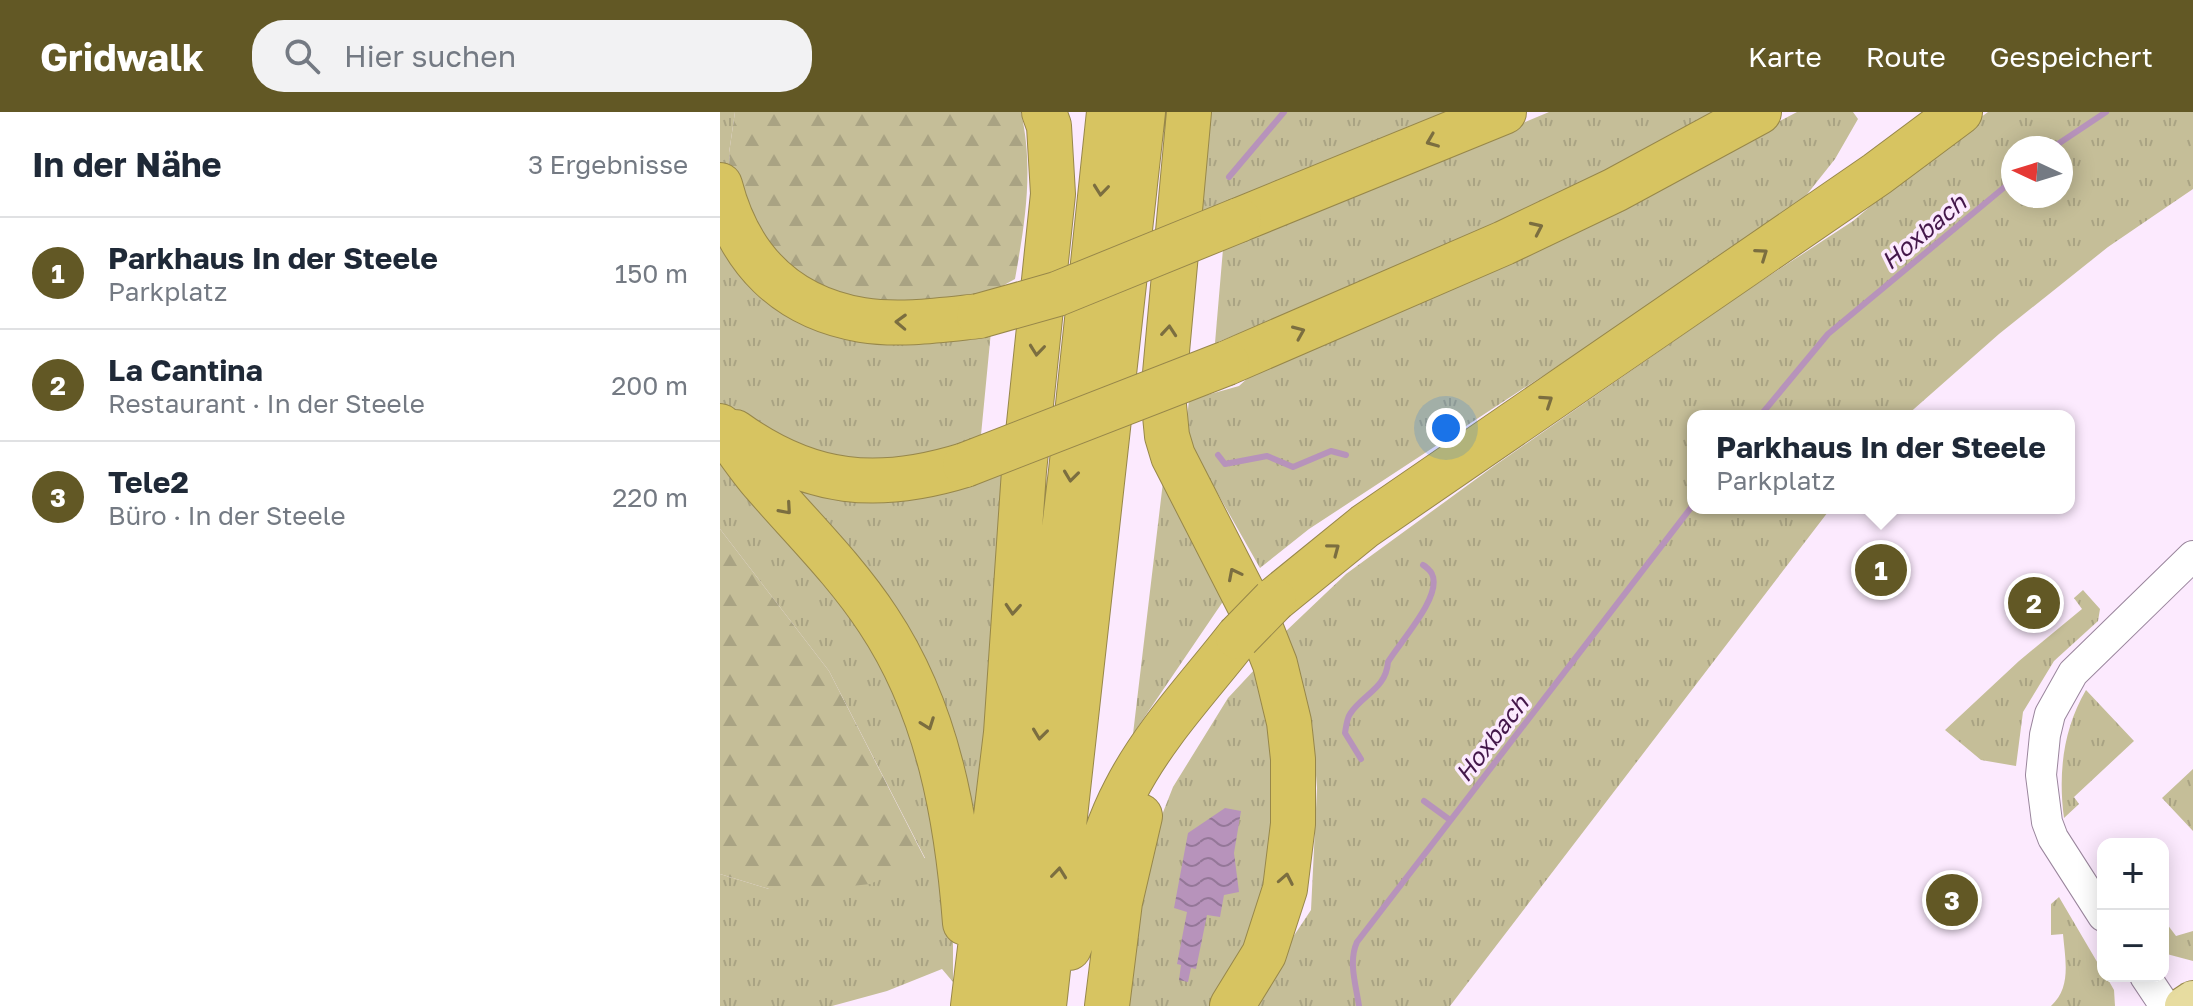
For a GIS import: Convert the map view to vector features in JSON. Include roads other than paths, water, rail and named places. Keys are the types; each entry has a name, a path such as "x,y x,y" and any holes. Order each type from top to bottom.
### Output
{"highway":[{"path":"972,1006 1006,733 1024,471 1053,194 1049,126 1044,112"},
{"path":"1007,1006 1071,471 1109,112"},
{"path":"1045,1006 1143,112"},
{"path":"1189,112 1163,395 1167,436 1183,476 1260,626 1275,664 1289,722 1293,759 1293,824 1285,889 1264,954 1232,1006"},
{"path":"720,185 728,215 751,257 776,283 814,306 862,320 914,322 979,316 1057,294 1504,112"},
{"path":"720,423 763,452 801,469 844,479 883,481 927,476 965,465 1227,363 1546,223 1615,190 1759,112"},
{"path":"1045,1006 1079,923 1109,826 1125,790 1162,733 1238,637 1274,600 1365,526 1827,209 1960,112"},
{"path":"720,423 761,481 837,567 879,621 912,680 939,756 955,821 972,1006"},
{"path":"1107,1006 1120,902 1141,814 1157,775 1207,677"}],"main road":[{"path":"2184,1006 2193,1000"}],"street":[{"path":"2099,910 2053,838 2047,822 2041,775 2050,714 2073,673 2193,556"},
{"path":"2149,982 2165,1006"}],"water":[{"path":"1225,808 1241,811 1234,853 1239,892 1224,895 1220,917 1207,915 1196,969 1191,968 1188,982 1179,980 1181,965 1177,964 1187,912 1174,908 1188,833"}],"waterway":[{"path":"1229,177 1284,112"},
{"name":"Hoxbach","path":"2070,136 2106,112"},
{"name":"Hoxbach","path":"1765,410 1828,334 2001,190"},
{"path":"1218,455 1225,464 1267,456 1293,467 1331,451 1346,455"},
{"name":"Hoxbach","path":"1359,1006 1353,966 1357,942 1687,513"},
{"path":"1361,759 1345,733 1348,718 1383,679 1388,662 1426,607 1434,583 1431,573 1423,565"},
{"path":"1424,801 1450,820"}],"place":[{"name":"Parkhaus In der Steele","path":"1881,570"},
{"name":"La Cantina","path":"2034,603"},
{"name":"Tele2","path":"1952,900"}]}
